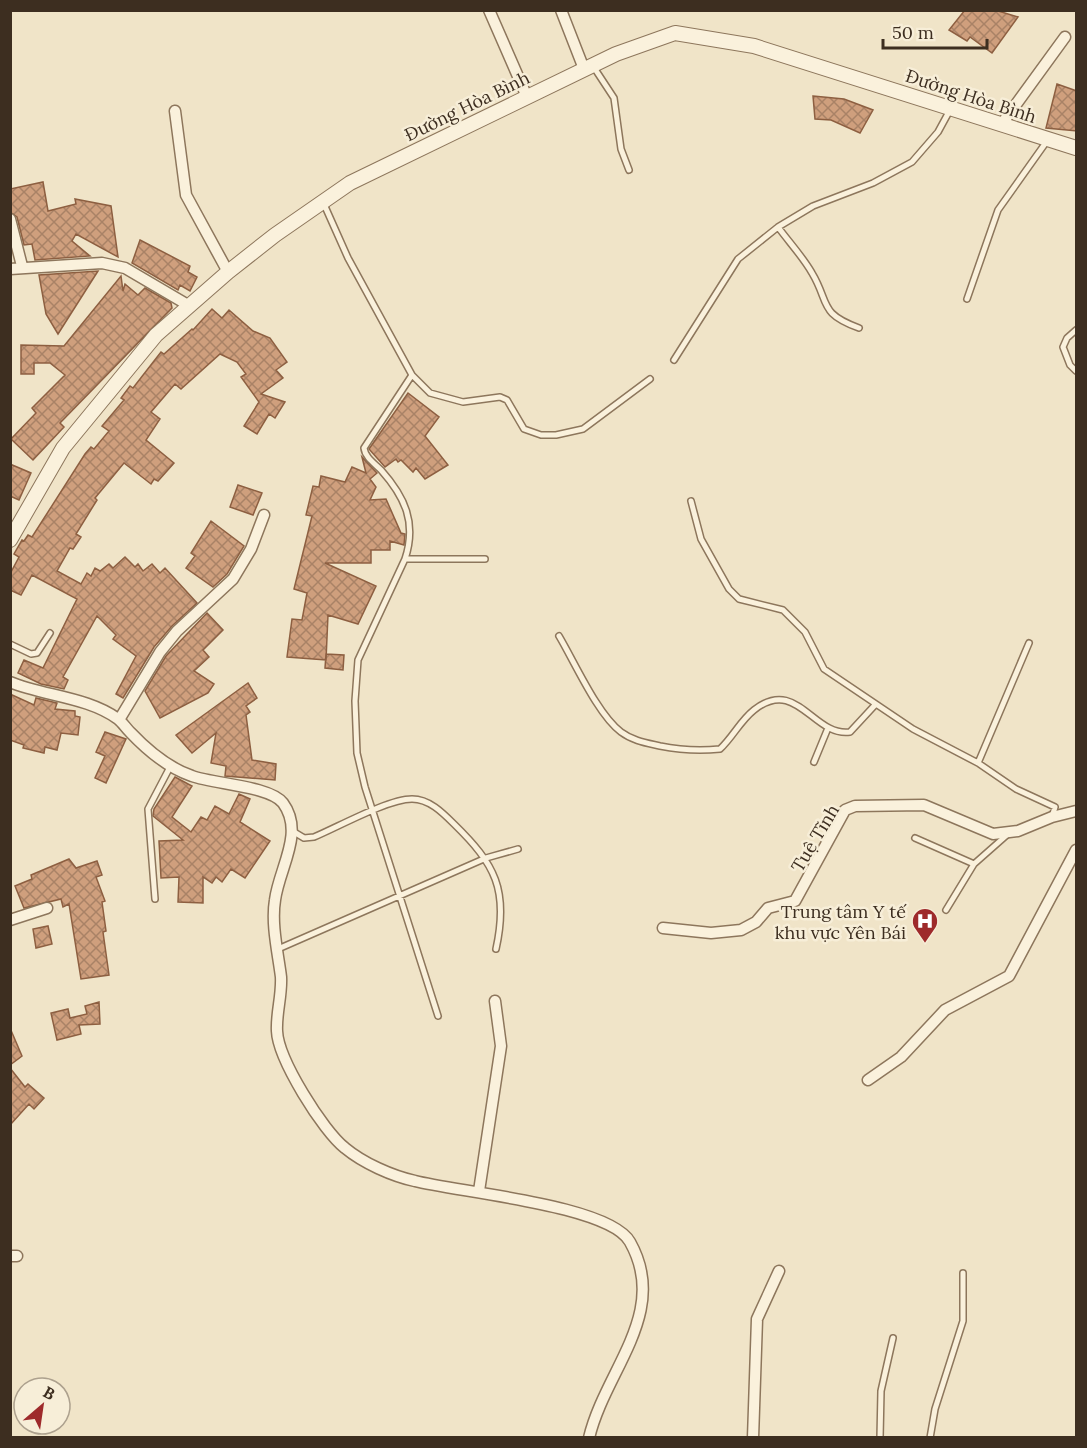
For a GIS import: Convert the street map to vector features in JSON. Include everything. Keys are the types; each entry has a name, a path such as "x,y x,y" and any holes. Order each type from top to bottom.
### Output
{"street":[{"path":"489,10 527,97"},
{"path":"561,10 588,67"},
{"name":"Đường Hòa Bình","path":"10,540 63,448 156,336 188,305 228,272 350,183 588,67 675,33 754,46 950,110 1077,148"},
{"path":"1001,125 1065,38"},
{"path":"175,111 186,195 228,272"},
{"path":"10,219 16,268 102,263 124,268 188,305"},
{"path":"119,720 160,652 177,631 234,579 251,549 264,515"},
{"path":"10,682 100,709 119,720 170,767 206,780 267,793 281,800 288,812 294,832 274,902 281,986 277,1028 278,1044 296,1083 344,1148 386,1171 415,1182 479,1191 566,1210 612,1226 629,1238 638,1258 645,1289 637,1329 594,1418 589,1437"},
{"name":"Tuệ Tĩnh","path":"663,928 711,933 741,930 756,922 768,908 795,902 845,810 855,806 924,805 993,834 1009,833"},
{"path":"1009,833 1052,816 1077,811"},
{"path":"868,1080 901,1058 945,1010 1009,976 1077,849"},
{"path":"10,920 46,908"},
{"path":"479,1191 501,1046 495,1001"},
{"path":"753,1437 757,1319 779,1271"}],"lane":[{"path":"588,67 614,98 621,149 628,170"},
{"path":"674,360 731,269 778,228 813,206 873,183 912,162 938,132 950,110"},
{"path":"967,299 998,210 1048,140"},
{"path":"322,202 348,258 412,375 430,393 463,402 500,397 507,400 524,429 541,435 575,433 650,379"},
{"path":"778,228 813,274 823,303 842,322 859,328"},
{"path":"1077,330 1067,338 1062,347 1070,365 1077,371"},
{"path":"412,375 364,448 400,498 412,527 411,541 405,559 358,660 354,701 357,753 372,812 438,1016"},
{"path":"691,501 701,540 729,589 739,599 765,604 791,616 805,632 824,669 912,729 978,763 1006,784 1055,807 1052,816"},
{"path":"405,559 485,559"},
{"path":"10,644 31,654 37,653 50,633"},
{"path":"559,636 600,710 622,733 643,742 685,750 720,749 753,710 774,700 796,704 836,732 850,732 875,705"},
{"path":"978,763 1029,643"},
{"path":"814,762 828,728"},
{"path":"155,899 148,808 170,767"},
{"path":"294,832 304,838 314,837 372,812 410,799 421,800 435,806 486,858 496,877 500,895 501,927 496,949"},
{"path":"946,910 974,864 1009,833"},
{"path":"915,838 974,864"},
{"path":"278,949 486,858 518,849"},
{"path":"930,1437 938,1399 963,1321 963,1273"},
{"path":"880,1437 881,1391 893,1338"}],"building":[{"path":"965,10 995,10 1018,17 992,53 970,37 967,41 949,30"},
{"path":"1057,84 1077,91 1077,131 1046,128"},
{"path":"813,96 844,99 873,110 860,133 831,120 815,119"},
{"path":"43,182 48,211 76,204 75,199 111,206 118,257 76,234 72,241 90,256 35,260 32,244 24,245 17,217 10,212 10,189"},
{"path":"140,240 190,266 188,272 197,277 190,291 180,285 178,290 132,263"},
{"path":"98,271 58,334 46,314 39,275"},
{"path":"121,276 123,291 125,284 138,295 145,288 171,303 172,308 60,423 64,427 33,460 11,439 36,413 32,408 65,375 50,363 34,363 34,374 21,374 21,345 64,346"},
{"path":"212,309 222,318 229,310 253,331 270,338 287,362 276,370 283,378 261,394 285,402 275,418 269,414 257,434 244,426 259,402 241,377 246,374 237,362 220,354 181,389 175,384 151,412 160,419 146,440 174,463 158,481 154,479 151,484 124,463 95,498 97,500 76,534 81,537 73,549 70,548 57,571 81,584 87,573 91,576 95,568 100,571 109,564 113,568 125,557 135,567 138,564 143,571 152,564 160,573 165,568 197,603 172,626 154,647 123,698 116,694 136,656 113,639 116,635 97,616 63,677 68,680 64,689 41,684 18,673 24,660 43,668 77,599 32,575 21,595 10,590 10,574 19,557 14,554 22,540 24,541 28,535 32,537 85,454 91,447 94,449 109,431 102,426 124,400 121,398 130,386 133,388 161,352 164,354 193,330"},
{"path":"408,393 439,417 425,436 448,465 425,479 416,468 413,472 401,460 398,462 396,459 385,467 369,449"},
{"path":"362,457 377,473 370,479 376,487 370,500 386,499 401,533 405,534 404,545 390,541 390,550 371,550 371,563 325,563 376,586 358,624 328,615 326,660 287,657 292,619 302,620 307,593 294,589 312,516 306,515 313,486 319,487 321,476 345,482 352,467 366,473"},
{"path":"10,464 31,473 19,500 10,496"},
{"path":"238,485 262,493 253,515 230,507"},
{"path":"211,521 244,546 227,574 213,587 186,568 195,556 191,553"},
{"path":"207,613 223,630 203,650 209,657 194,671 214,684 208,693 160,718 145,691 166,656"},
{"path":"326,654 344,655 343,670 325,668"},
{"path":"248,683 257,698 246,706 250,712 246,715 252,760 276,764 275,780 225,776 226,766 211,763 216,733 192,753 176,735"},
{"path":"10,694 34,705 36,698 57,703 55,709 75,711 75,716 80,717 78,735 61,733 57,750 45,747 44,753 23,748 24,745 10,740"},
{"path":"105,732 126,739 106,783 95,778 105,756 96,752"},
{"path":"175,777 192,786 172,817 191,832 201,817 207,820 215,806 229,814 239,794 250,799 240,822 270,841 245,878 231,869 222,882 216,877 212,883 203,877 203,903 178,902 179,877 161,878 159,841 183,840 153,816 154,809"},
{"path":"69,859 76,868 97,861 102,875 96,877 105,901 102,902 106,931 103,932 109,975 81,979 69,904 63,907 61,899 24,908 15,886 32,879 31,875"},
{"path":"48,926 52,944 36,948 33,929"},
{"path":"99,1002 100,1024 79,1025 81,1034 57,1040 51,1013 68,1009 70,1018 87,1014 85,1006"},
{"path":"10,1028 22,1056 10,1065"},
{"path":"10,1068 25,1087 28,1084 44,1098 34,1109 29,1104 10,1125"}],"place":[{"name":"Trung tâm Y tế khu vực Yên Bái","path":"925,944"}]}
